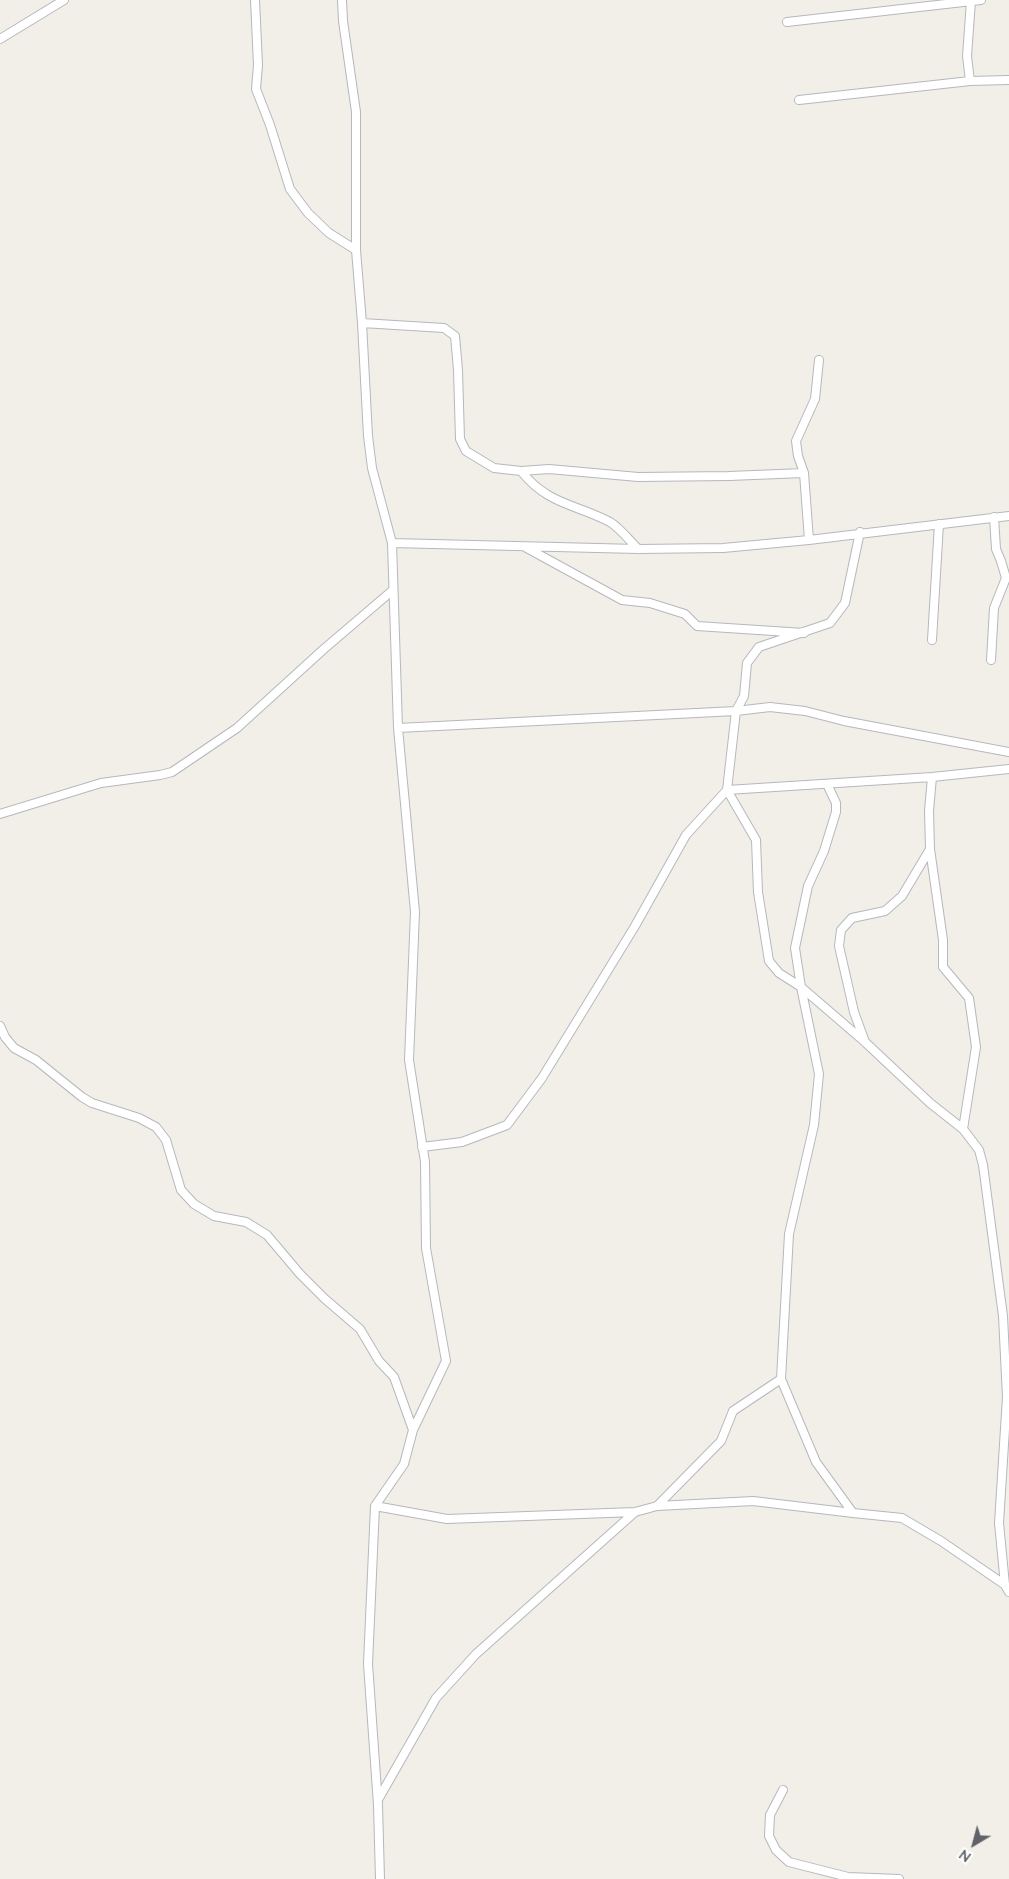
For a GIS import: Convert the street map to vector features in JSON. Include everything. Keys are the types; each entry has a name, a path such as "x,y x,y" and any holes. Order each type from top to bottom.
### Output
{"street":[{"path":"0,39 64,0"},
{"path":"256,0 258,65 256,89 290,189 315,220 329,233 356,250"},
{"path":"342,0 343,21 356,112 356,250 368,436 371,460 392,543 398,728 414,912 409,1060 425,1162 426,1248 446,1361 413,1430 404,1464 374,1506 368,1664 378,1799 380,1879"},
{"path":"787,22 981,0"},
{"path":"970,81 966,56 971,1"},
{"path":"798,100 970,81 1009,80"},
{"path":"362,323 444,328 455,336 460,439 466,451 494,468 521,471 548,469 638,477 804,473"},
{"path":"809,540 804,473 798,456 796,441 815,399 819,360"},
{"path":"521,471 529,481 548,497 612,523 638,549"},
{"path":"392,543 638,549 723,548 809,540 860,532 1009,516"},
{"path":"991,660 994,608 1006,578 996,549 994,517"},
{"path":"932,640 939,524"},
{"path":"422,1147 462,1142 507,1125 542,1078 635,926 686,835 727,790 736,711 744,696 747,663 759,647 830,624 845,602 860,532"},
{"path":"523,546 622,600 650,603 685,614 696,626 804,633"},
{"path":"0,814 101,783 172,772 236,728 393,590"},
{"path":"398,728 736,711 770,707 805,710 844,721 1009,752"},
{"path":"727,790 932,777 1009,769"},
{"path":"932,777 929,811 930,849 943,940 943,967 969,998 976,1047 963,1130"},
{"path":"827,784 836,803 836,812 824,851 808,886 796,948 801,987 819,1074 814,1125 789,1234 781,1379 816,1462 853,1513"},
{"path":"727,790 756,840 758,892 769,961 779,973 801,987 865,1042 930,1103 963,1130 979,1150 983,1165 1003,1316 1007,1397 999,1523 1008,1588"},
{"path":"865,1042 854,1012 840,954 841,930 852,918 885,911 902,896 930,849"},
{"path":"0,1026 5,1037 14,1048 36,1060 77,1094 92,1103 139,1118 156,1127 166,1140 181,1190 194,1204 214,1216 246,1222 267,1234 300,1274 325,1299 360,1329 379,1361 394,1378 413,1430"},
{"path":"656,1506 720,1441 734,1411 781,1379"},
{"path":"374,1506 447,1519 635,1512 656,1506 753,1501 902,1518 941,1541 1008,1588"},
{"path":"378,1799 436,1698 449,1683 476,1654 635,1512"},
{"path":"783,1790 770,1815 769,1836 776,1850 789,1862 848,1877 899,1879"}]}
